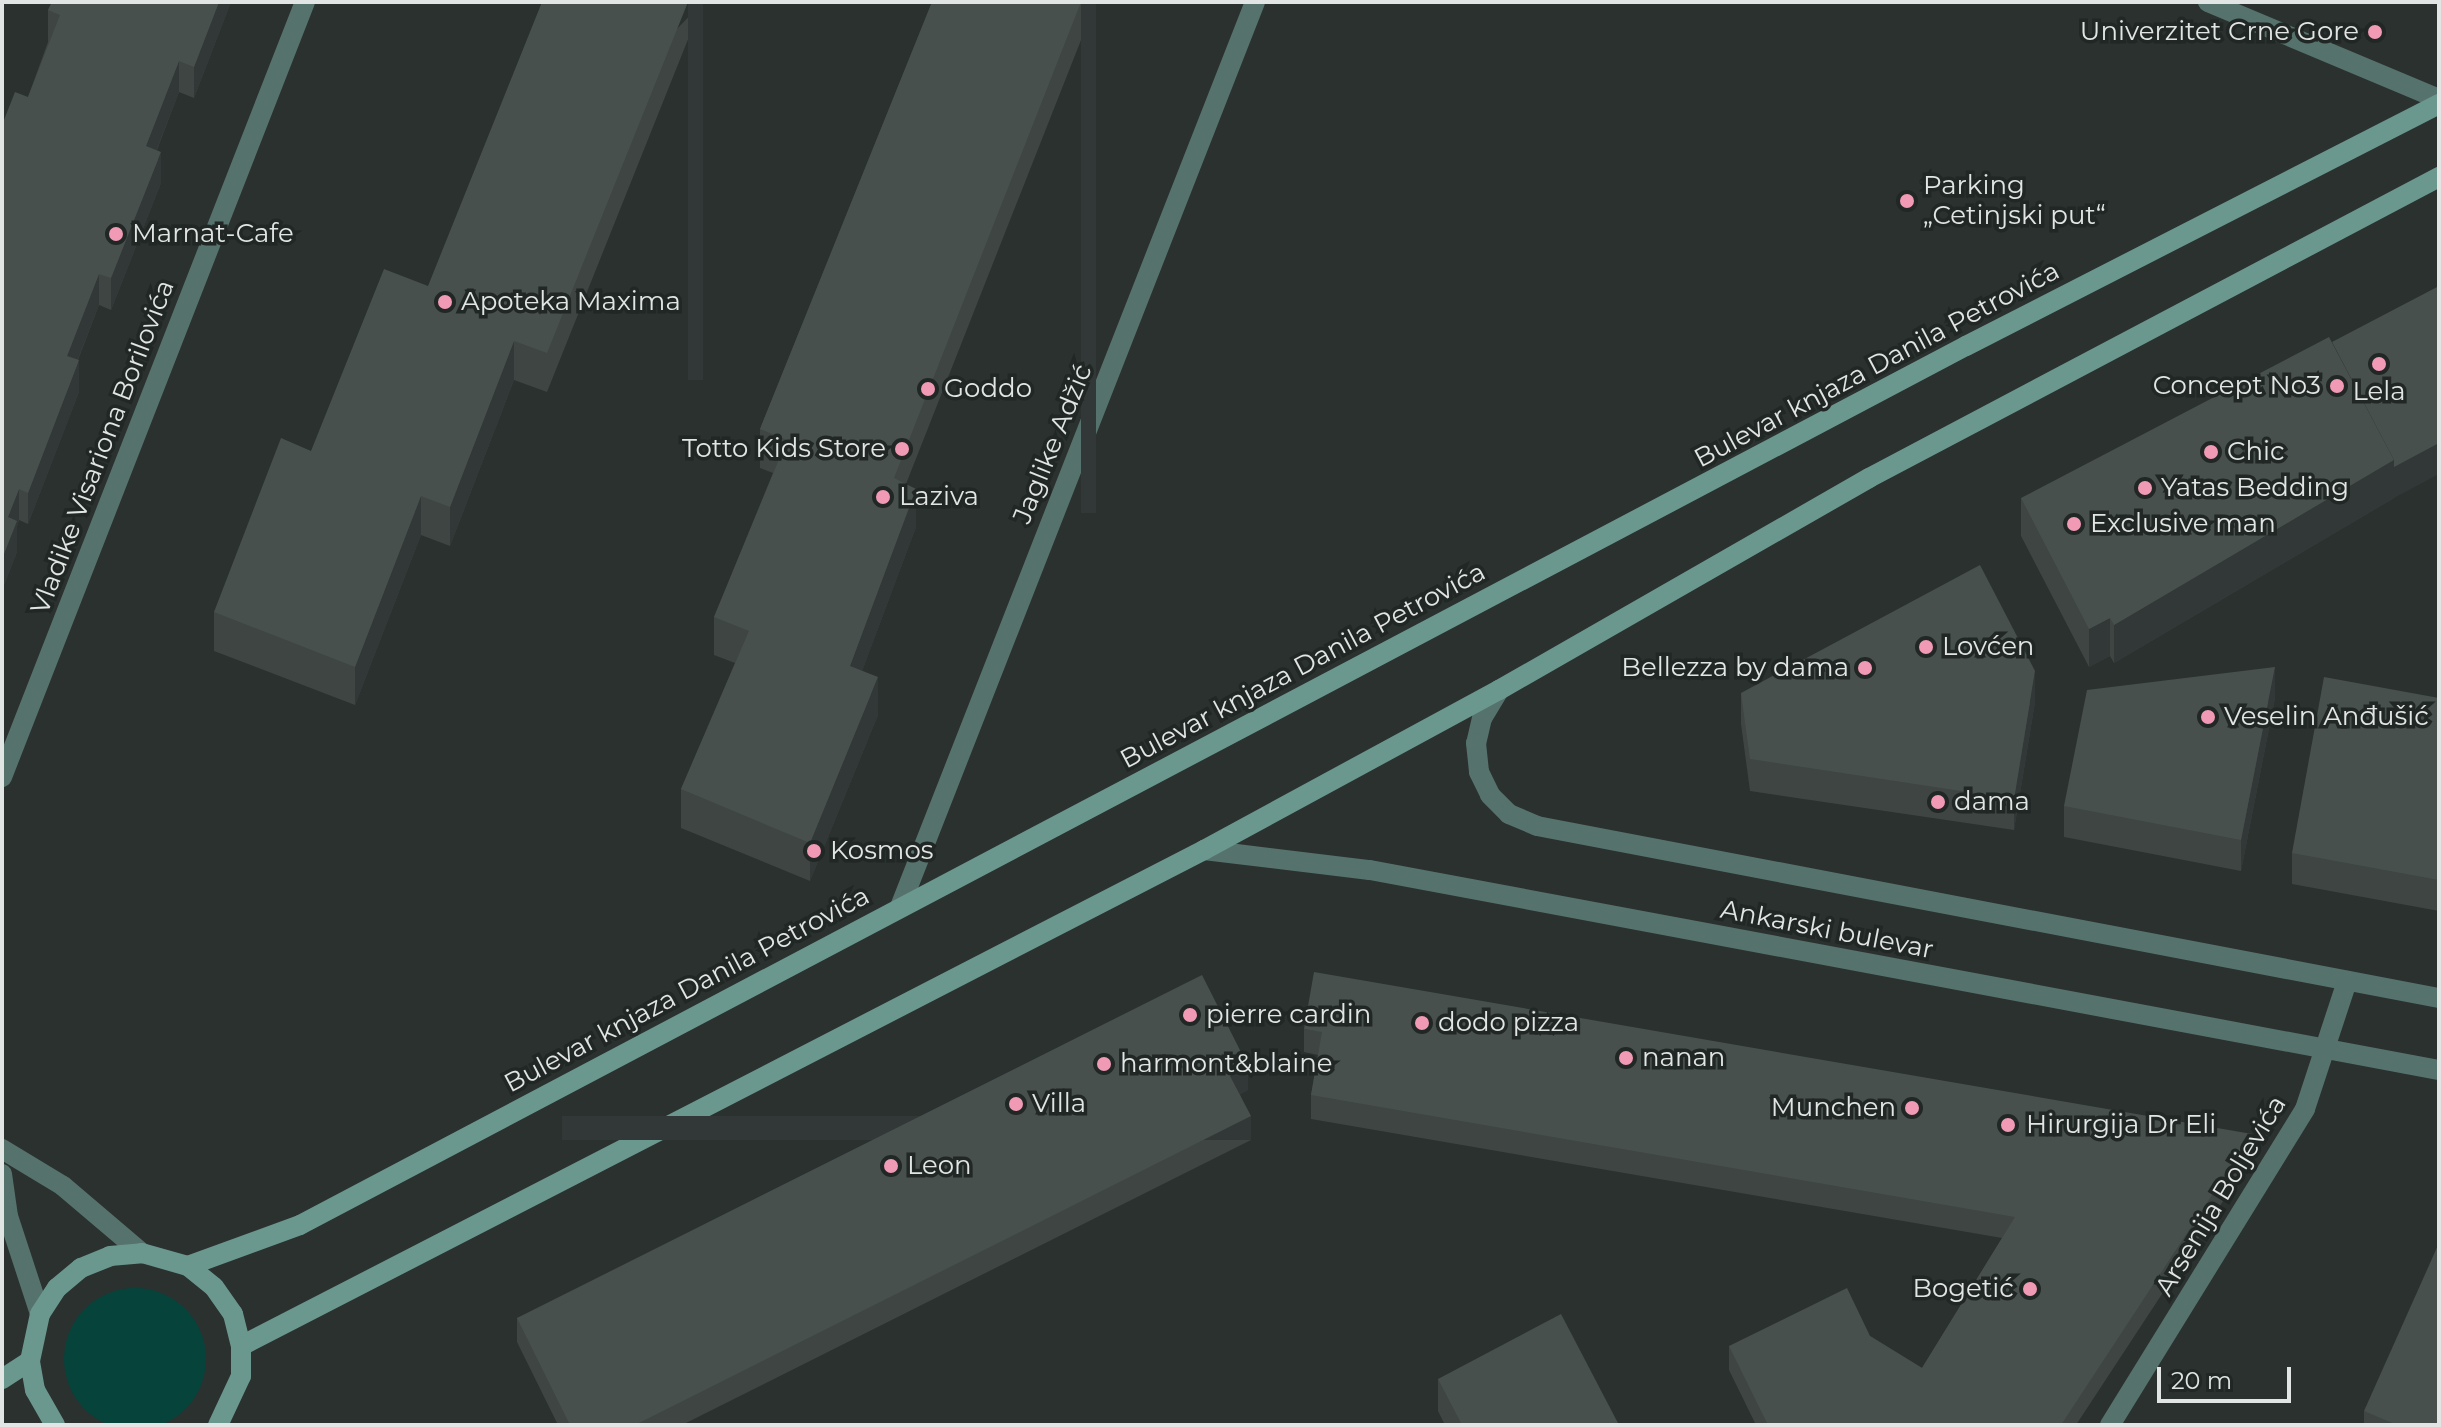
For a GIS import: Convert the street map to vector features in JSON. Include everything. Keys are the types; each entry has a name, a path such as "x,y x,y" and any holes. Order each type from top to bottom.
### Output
{"main road":[{"name":"Bulevar knjaza Danila Petrovića","path":"188,1266 300,1225 1966,346 2439,101"},
{"path":"241,1346 1204,850 1499,690 1869,478 2439,177"},
{"path":"55,1425 35,1390 30,1361 40,1314 57,1288 81,1268 110,1256 142,1253 188,1266 214,1287 233,1314 241,1346 241,1376 218,1425"},
{"path":"2,1379 30,1361"}],"street":[{"name":"Vladike Visariona Borilovića","path":"2,777 305,2"},
{"name":"Jaglike Adžić","path":"900,907 1255,2"},
{"path":"2208,2 2439,101"},
{"name":"Ankarski bulevar","path":"1499,690 1482,718 1476,743 1479,772 1490,795 1509,814 1537,826 2439,998"},
{"name":"Ankarski bulevar","path":"1204,850 1370,870 2439,1070"},
{"name":"Arsenija Boljevića","path":"2110,1425 2291,1135 2315,1090 2347,981"},
{"path":"2,1149 63,1186 142,1253"},
{"path":"2,1174 8,1216 40,1314"}],"green space":[{"path":"135,1288 162,1294 185,1309 200,1332 206,1359 200,1386 185,1409 162,1424 135,1430 108,1424 85,1409 70,1386 64,1359 70,1332 85,1309 108,1294"}],"building":[{"path":"52,2 219,2 194,67 179,61 146,146 161,152 111,278 99,274 67,356 79,360 28,493 19,489 8,517 17,521 2,559 2,125 15,92 28,97 60,15 48,10"},
{"path":"542,2 688,2 547,353 514,341 450,507 421,496 355,667 214,612 281,438 311,451 384,269 428,286"},
{"path":"932,2 1081,2 894,478 916,489 850,666 878,677 810,843 681,789 749,631 714,617 787,440 760,429"},
{"path":"2439,286 2439,443 2394,467 2394,460 2332,342"},
{"path":"2329,337 2394,460 2114,625 2110,618 2089,629 2021,498"},
{"path":"1980,565 2035,671 2014,799 1750,759 1741,693"},
{"path":"2275,667 2241,840 2064,806 2087,690"},
{"path":"2324,677 2439,698 2439,880 2292,853"},
{"path":"1314,972 2252,1134 2061,1425 1768,1425 1729,1346 1847,1288 1870,1336 1922,1368 2015,1217 1311,1095 1322,1032 1304,1029"},
{"path":"1202,975 1248,1066 1230,1076 1251,1116 635,1425 570,1425 517,1318"},
{"path":"2439,1243 2439,1425 2397,1425 2364,1411"},
{"path":"1561,1314 1619,1425 1462,1425 1438,1379"}],"place":[{"name":"Univerzitet Crne Gore","path":"2375,32"},
{"name":"Parking „Cetinjski put“","path":"1907,201"},
{"name":"Marnat-Cafe","path":"116,234"},
{"name":"Apoteka Maxima","path":"445,302"},
{"name":"Lela","path":"2379,364"},
{"name":"Concept No3","path":"2337,386"},
{"name":"Goddo","path":"928,389"},
{"name":"Totto Kids Store","path":"902,449"},
{"name":"Chic","path":"2211,452"},
{"name":"Yatas Bedding","path":"2145,488"},
{"name":"Laziva","path":"883,497"},
{"name":"Exclusive man","path":"2074,524"},
{"name":"Lovćen","path":"1926,647"},
{"name":"Bellezza by dama","path":"1865,668"},
{"name":"Veselin Anđušić","path":"2208,717"},
{"name":"dama","path":"1938,802"},
{"name":"Kosmos","path":"814,851"},
{"name":"pierre cardin","path":"1190,1015"},
{"name":"dodo pizza","path":"1422,1023"},
{"name":"nanan","path":"1626,1058"},
{"name":"harmont&blaine","path":"1104,1064"},
{"name":"Villa","path":"1016,1104"},
{"name":"Munchen","path":"1912,1108"},
{"name":"Hirurgija Dr Eli","path":"2008,1125"},
{"name":"Leon","path":"891,1166"},
{"name":"Bogetić","path":"2030,1289"}]}
